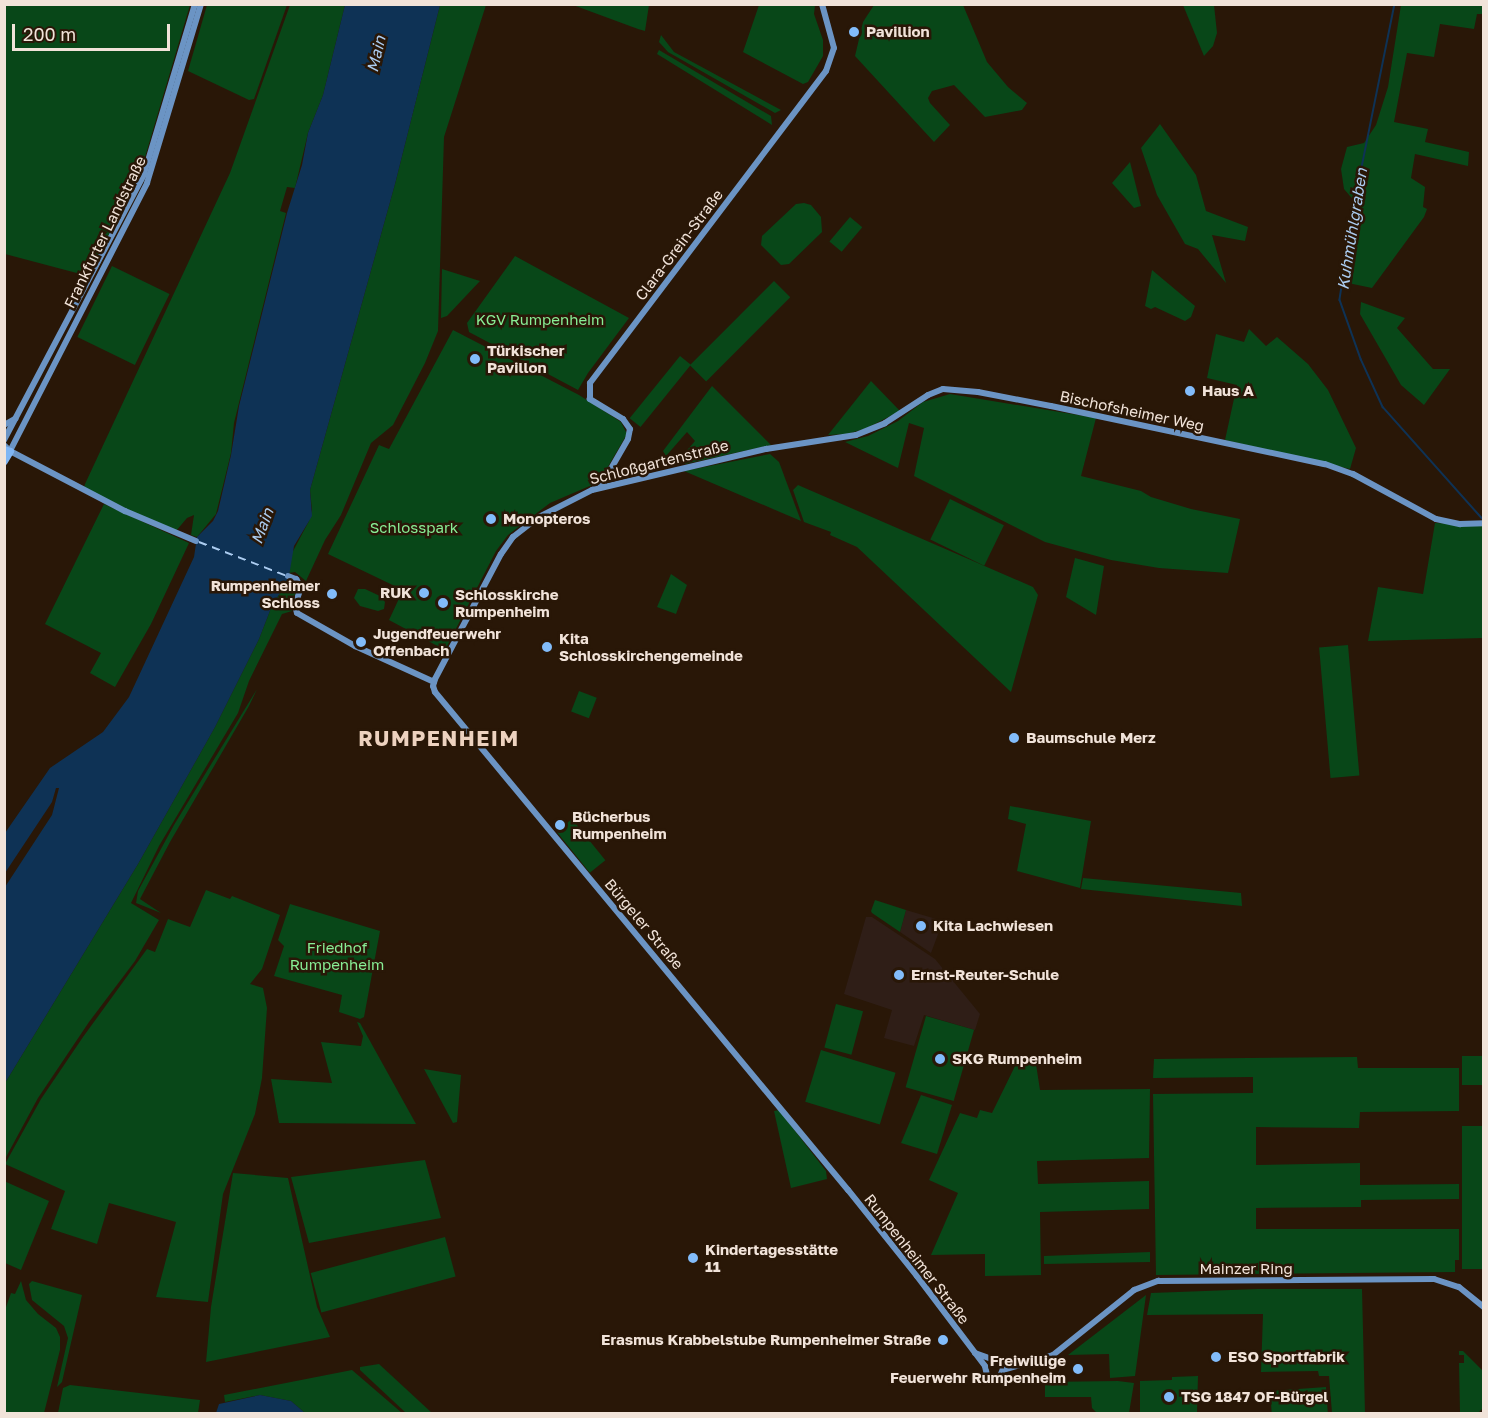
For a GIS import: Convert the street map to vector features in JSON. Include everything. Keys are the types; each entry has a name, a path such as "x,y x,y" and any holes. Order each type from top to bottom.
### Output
{"main road":[{"name":"Frankfurter Landstraße","path":"4,461 9,451"}],"street":[{"name":"Frankfurter Landstraße","path":"4,440 144,174 195,4"},
{"name":"Frankfurter Landstraße","path":"9,451 147,183 201,4"},
{"name":"Clara-Grein-Straße","path":"601,487 630,431 626,421 590,399 590,383 826,71 832,60 834,48 822,4"},
{"name":"Bischofsheimer Weg","path":"774,447 856,435 885,423 933,392 960,390 1051,406 1325,464 1353,474 1436,519 1455,523 1484,523"},
{"path":"4,425 16,419"},
{"path":"4,445 9,451 132,515 196,541"},
{"name":"Schloßgartenstraße","path":"434,682 509,541 529,524 558,505 601,487 774,447"},
{"path":"288,576 297,580 301,587 295,606 297,613 371,653 434,682"},
{"name":"Bürgeler Straße","path":"434,682 435,692 455,717 840,1180"},
{"name":"Rumpenheimer Straße","path":"840,1180 917,1276 984,1366"},
{"name":"Mainzer Ring","path":"1003,1370 1054,1354 1134,1290 1158,1281 1434,1280 1459,1287 1484,1307"},
{"name":"Rumpenheimer Straße","path":"974,1353 989,1360 997,1359 1002,1362"},
{"path":"989,1360 984,1366 986,1373 992,1378 998,1377 1003,1370 1002,1362"},
{"name":"Mainzer Ring","path":"1002,1362 1025,1364"}],"shaded area":[{"name":"Kita Lachwiesen","path":"906,910 943,921 931,953 900,932"},
{"name":"Ernst-Reuter-Schule","path":"866,917 872,917 935,959 980,1014 975,1030 924,1015 914,1046 884,1038 892,1010 844,994"}],"green space":[{"path":"4,5 190,5 140,174 88,276 5,254"},
{"path":"207,5 287,5 254,99 249,100 188,71"},
{"path":"290,5 345,5 323,95 308,133 295,188 287,187 280,211 286,213 234,423 231,453 216,514 197,537 191,535 194,515 187,518 176,531 84,488 230,173"},
{"path":"440,5 486,5 444,137 438,331 425,363 393,425 371,443 341,515 325,540 306,581 295,572 289,573 292,553 309,521 312,510 310,490 395,184"},
{"path":"573,5 649,5 645,31 638,29"},
{"path":"759,5 815,5 814,14 823,40 823,56 808,82 803,84 743,52"},
{"path":"874,5 963,5 987,62 1008,87 1027,103 1022,110 985,117 954,85 932,91 928,98 930,103 950,125 934,142 855,56 863,22"},
{"path":"1183,5 1214,5 1217,33 1213,46 1204,56"},
{"path":"1401,5 1483,5 1482,14 1477,14 1474,29 1440,24 1434,57 1407,53 1394,122 1428,129 1425,142 1469,152 1468,166 1415,154 1411,178 1425,187 1423,207 1427,209 1424,217 1372,288 1348,283 1349,254 1358,211 1356,203 1344,189 1341,169 1347,147 1364,143 1376,125 1388,87"},
{"path":"661,35 674,52 781,110 775,113 668,52 659,42"},
{"path":"659,50 771,116 772,125 657,54"},
{"path":"1160,124 1196,175 1206,211 1248,227 1245,241 1212,235 1226,283 1198,249 1185,244 1157,195 1141,148"},
{"path":"1130,162 1141,206 1134,208 1112,183"},
{"path":"796,204 811,205 821,217 822,232 789,264 781,265 761,245 762,236"},
{"path":"850,217 862,227 842,252 829,242"},
{"name":"KGV Rumpenheim","path":"515,256 629,318 578,390 469,332 467,323"},
{"path":"112,266 170,294 135,365 77,337"},
{"path":"442,269 480,281 447,316 441,318"},
{"path":"1152,270 1195,306 1191,317 1185,321 1155,307 1151,309 1145,306"},
{"path":"774,281 790,297 706,381 690,365"},
{"path":"1361,302 1405,318 1397,328 1433,369 1450,369 1424,405 1401,385 1360,314"},
{"path":"1249,329 1266,346 1277,337 1308,364 1328,390 1356,448 1350,469 1225,440 1237,385 1207,378 1216,334 1244,342"},
{"name":"Schlosspark","path":"453,330 579,395 621,422 627,434 599,482 550,503 508,535 496,551 445,650 389,620 403,590 328,554 379,445 389,449"},
{"path":"680,356 691,365 641,427 630,418"},
{"path":"871,381 900,411 867,428 847,434 828,435"},
{"path":"712,386 771,445 685,464 676,463 695,441 687,432 666,456 663,451"},
{"path":"950,394 1096,418 1081,476 1141,491 1151,497 1191,509 1240,519 1228,573 1159,568 1111,560 1045,542 914,476 924,428 909,423 898,468 845,442 868,436 898,421 923,402"},
{"path":"770,454 779,462 801,521 684,471"},
{"path":"798,485 1033,587 1038,595 1011,692 857,547 830,535 831,532 804,522 793,490"},
{"path":"950,499 1004,525 984,566 930,539"},
{"path":"104,504 189,543 151,624 115,687 90,673 101,653 45,624"},
{"path":"1435,523 1483,525 1483,638 1368,641 1378,587 1423,594"},
{"path":"1075,558 1104,566 1096,615 1066,597"},
{"path":"671,574 687,585 676,614 657,607"},
{"path":"289,580 296,584 297,589 292,611 282,614 249,681 238,713 159,846 131,903 159,920 135,961 89,1022 38,1098 5,1159 5,1083 138,864 215,727 259,639 273,603"},
{"path":"358,589 365,589 380,596 385,602 384,609 378,611 360,606 354,598"},
{"path":"1348,645 1359,776 1331,778 1319,648"},
{"path":"257,689 140,899 161,913 136,903 138,891 174,825"},
{"path":"579,691 597,698 589,718 571,712"},
{"path":"1010,806 1091,821 1080,888 1017,871 1026,824 1008,819"},
{"path":"572,819 605,860 590,873 556,832"},
{"path":"1083,878 1241,893 1242,906 1081,889"},
{"path":"206,890 230,899 232,896 280,915 262,969 250,984 263,988 267,1008 262,1078 255,1114 223,1194 208,1302 156,1297 176,1222 109,1203 97,1244 51,1229 65,1191 5,1164 41,1099 83,1037 147,949 155,952 168,919 190,927"},
{"path":"875,900 906,910 900,932 872,913"},
{"name":"Friedhof Rumpenheim","path":"290,904 380,931 364,1017 360,1019 339,1012 342,995 274,976 284,946 278,940"},
{"path":"836,1004 863,1011 851,1055 824,1047"},
{"name":"SKG Rumpenheim","path":"926,1016 974,1030 954,1101 906,1087"},
{"path":"357,1022 360,1023 416,1124 279,1123 271,1079 332,1083 321,1042 361,1046 363,1036"},
{"path":"821,1050 896,1073 880,1124 805,1102"},
{"path":"1462,1056 1483,1056 1483,1085 1462,1085"},
{"path":"1357,1057 1358,1068 1459,1068 1459,1111 1360,1112 1359,1128 1256,1127 1256,1165 1360,1163 1360,1185 1459,1184 1459,1199 1361,1200 1361,1207 1256,1208 1256,1229 1459,1229 1459,1260 1455,1260 1455,1272 1156,1275 1153,1094 1253,1093 1253,1077 1153,1078 1154,1059"},
{"path":"1031,1059 1036,1064 1040,1090 1150,1089 1149,1158 1037,1161 1038,1184 1149,1181 1149,1209 1040,1212 1041,1275 985,1276 985,1254 931,1255 958,1193 929,1180 960,1113 977,1118 980,1110 992,1113 1017,1062"},
{"path":"424,1069 461,1075 457,1122 453,1123"},
{"path":"921,1095 952,1105 937,1154 901,1143"},
{"path":"779,1110 826,1171 827,1179 791,1188 774,1111"},
{"path":"1462,1126 1483,1126 1483,1269 1462,1269"},
{"path":"425,1160 441,1218 309,1243 291,1177"},
{"path":"233,1173 288,1178 317,1307 330,1337 206,1362 211,1307"},
{"path":"4,1181 49,1201 21,1270 5,1263"},
{"path":"445,1237 456,1277 321,1313 311,1273"},
{"path":"1150,1252 1150,1262 1044,1264 1044,1256"},
{"path":"21,1281 26,1300 38,1314 56,1328 60,1337 60,1350 44,1413 5,1413 5,1310 11,1293 15,1294"},
{"path":"32,1281 82,1295 62,1382 57,1387 68,1338 64,1326 32,1300 29,1284"},
{"path":"1258,1289 1362,1289 1365,1413 1332,1413 1329,1376 1319,1376 1318,1371 1261,1372 1263,1314 1147,1315 1151,1293"},
{"path":"1146,1295 1135,1376 1110,1378 1109,1354 1068,1355"},
{"path":"1459,1351 1463,1351 1483,1371 1483,1408 1478,1413 1460,1413 1459,1363 1464,1363 1464,1355 1459,1355"},
{"path":"379,1364 432,1413 406,1413 360,1370 360,1367"},
{"path":"352,1370 402,1413 305,1413 291,1401 260,1395 225,1402 224,1395"},
{"name":"TSG 1847 OF-Bürgel","path":"1198,1376 1197,1413 1140,1413 1140,1381"},
{"path":"1118,1381 1134,1383 1129,1413 1097,1413 1092,1408 1091,1397 1045,1397 1045,1382"},
{"path":"70,1385 200,1400 198,1413 58,1413 63,1388"},
{"path":"1326,1387 1328,1413 1272,1414 1270,1391"}],"water":[{"name":"Main","path":"345,5 440,5 395,184 310,490 312,516 294,546 288,582 273,603 259,639 215,727 138,864 5,1083 5,887 52,815 59,788 56,788 52,802 5,873 5,833 50,768 103,732 129,697 194,557 197,537 213,521 218,511 239,406 287,213 302,165 308,133 323,95"},
{"path":"260,1395 291,1401 305,1413 216,1413 219,1404"}],"waterway":[{"name":"Kuhmühlgraben","path":"1395,4 1354,208 1340,300 1361,359 1383,407 1482,518"}],"ferry route":[{"path":"199,542 287,576"}],"place":[{"name":"Pavillion","path":"854,32"},
{"name":"Türkischer Pavillon","path":"475,359"},
{"name":"Haus A","path":"1190,391"},
{"name":"Monopteros","path":"491,519"},
{"name":"RUK","path":"424,593"},
{"name":"Rumpenheimer Schloss","path":"332,594"},
{"name":"Schlosskirche Rumpenheim","path":"443,603"},
{"name":"Jugendfeuerwehr Offenbach","path":"361,642"},
{"name":"Kita Schlosskirchengemeinde","path":"547,647"},
{"name":"Baumschule Merz","path":"1014,738"},
{"name":"Bücherbus Rumpenheim","path":"560,825"},
{"name":"Kita Lachwiesen","path":"921,926"},
{"name":"Ernst-Reuter-Schule","path":"899,975"},
{"name":"SKG Rumpenheim","path":"940,1059"},
{"name":"Kindertagesstätte 11","path":"693,1258"},
{"name":"Erasmus Krabbelstube Rumpenheimer Straße","path":"943,1340"},
{"name":"ESO Sportfabrik","path":"1216,1357"},
{"name":"Freiwillige Feuerwehr Rumpenheim","path":"1078,1369"},
{"name":"TSG 1847 OF-Bürgel","path":"1169,1397"}],"district":[{"name":"RUMPENHEIM","path":"439,738"}]}
